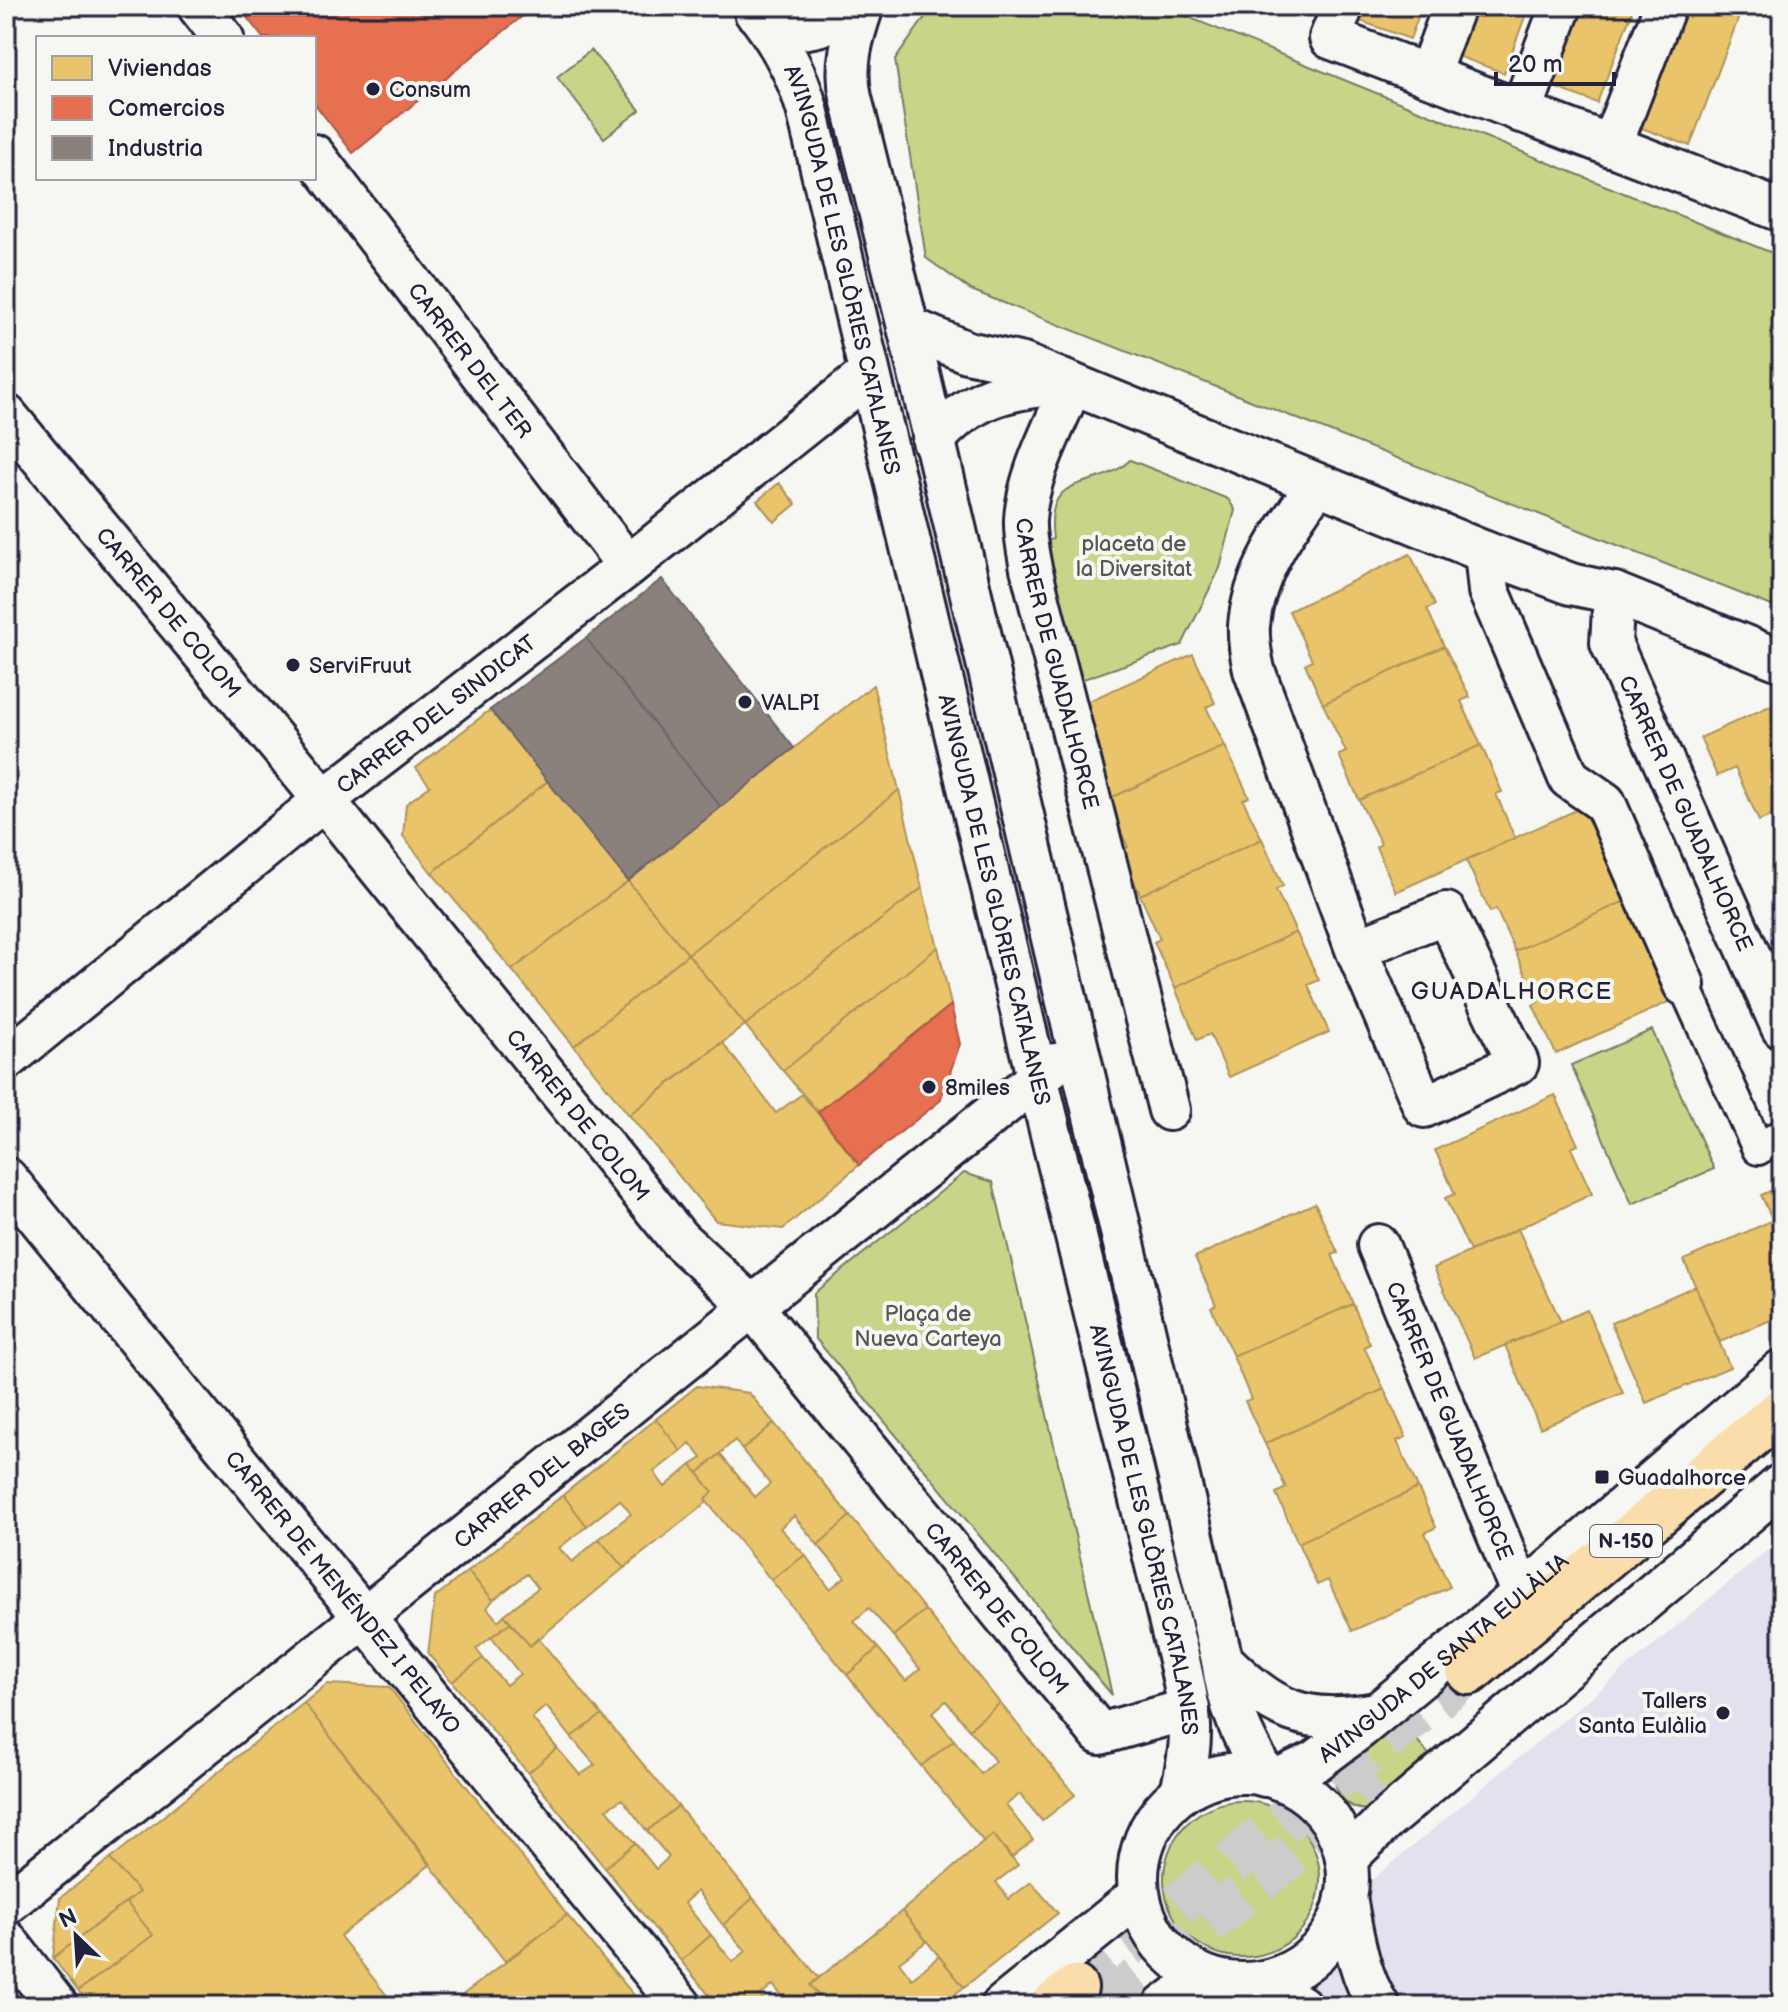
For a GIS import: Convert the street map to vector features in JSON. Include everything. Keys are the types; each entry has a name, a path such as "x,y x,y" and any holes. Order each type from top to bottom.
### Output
{"main road":[{"name":"N-150","path":"1782,1410 1480,1683 1782,1450"}],"street":[{"path":"198,6 221,36"},
{"path":"754,10 782,26 806,29 835,22 860,6"},
{"name":"AVINGUDA DE LES GLÒRIES CATALANES","path":"860,6 850,42 846,77 908,327 1222,1660 1226,1688 1237,1725 1272,1778"},
{"path":"1343,6 1330,38 1782,211"},
{"path":"1428,76 1454,6"},
{"path":"1521,112 1561,6"},
{"path":"1611,146 1665,6"},
{"name":"AVINGUDA DE LES GLÒRIES CATALANES","path":"754,10 776,37 799,81 1189,1709 1192,1732 1189,1762 1180,1794"},
{"name":"CARRER DEL TER","path":"316,158 628,566"},
{"path":"908,327 967,352 1023,364 1485,552 1571,584 1614,593 1782,661"},
{"name":"CARRER DEL SINDICAT","path":"6,1060 324,800 628,566 869,374"},
{"path":"933,441 963,412 989,397 1026,387 1072,384"},
{"name":"CARRER DE GUADALHORCE","path":"1072,384 1044,452 1027,505 1027,547 1169,1110"},
{"name":"CARRER DE COLOM","path":"6,415 324,800 679,1239 752,1306 1100,1734 1189,1709"},
{"path":"1317,485 1280,535 1258,588 1249,627 1254,670 1356,949 1424,1107 1518,1063 1446,913 1356,949"},
{"path":"1485,552 1489,591 1569,778 1605,803 1758,1149 1782,1135"},
{"name":"CARRER DE GUADALHORCE","path":"1614,593 1611,643 1782,1028"},
{"name":"CARRER DEL BAGES","path":"6,1904 1037,1077 1078,1048"},
{"name":"CARRER DE MENÉNDEZ I PELAYO","path":"6,1178 681,2006"},
{"name":"CARRER DE GUADALHORCE","path":"1378,1245 1522,1594"},
{"name":"AVINGUDA DE SANTA EULÀLIA","path":"1272,1778 1316,1761 1377,1713 1522,1594 1782,1370"},
{"path":"1164,2006 1180,1994 1236,1987 1285,1974 1307,1961 1325,1943 1339,1922 1346,1878 1385,1821 1782,1484"},
{"path":"1222,1660 1252,1688 1286,1709 1337,1718 1377,1713"},
{"path":"1301,2006 1236,1987 1190,1969 1171,1955 1156,1938 1145,1917 1139,1895 1140,1857 1145,1838 1160,1815 1180,1794 1217,1777 1238,1774 1272,1778 1298,1789 1322,1811 1340,1838 1362,1970 1370,1993 1379,2006"},
{"path":"1002,2006 1139,1895"},
{"path":"6,1940 57,2006"}],"shaded area":[{"path":"1782,1538 1782,2006 1221,2006"}],"green space":[{"path":"936,6 1161,6 1782,257 1782,610 971,290 926,258 895,60"},
{"path":"591,50 640,110 604,138 557,77"},
{"name":"placeta de la Diversitat","path":"1130,460 1228,499 1235,510 1220,568 1182,645 1075,682 1036,544 1053,539 1052,516 1056,501 1064,491 1102,477"},
{"path":"1652,1030 1714,1169 1632,1204 1571,1065"},
{"name":"Plaça de Nueva Carteya","path":"964,1173 993,1182 1112,1695 815,1338 814,1293"},
{"path":"1395,1713 1435,1762 1369,1810 1354,1807 1338,1792 1335,1770"},
{"path":"1242,1801 1272,1807 1297,1824 1314,1849 1320,1879 1314,1909 1297,1934 1272,1951 1242,1957 1212,1951 1187,1934 1170,1909 1164,1879 1170,1849 1187,1824 1212,1807"}],"building: Viviendas":[{"path":"1360,6 1422,6 1410,39 1355,19"},
{"path":"1467,6 1529,6 1504,73 1449,53"},
{"path":"1572,6 1634,6 1597,103 1543,83"},
{"path":"1681,6 1743,6 1690,146 1636,126"},
{"path":"779,483 796,504 774,522 757,501"},
{"path":"1410,554 1435,605 1427,609 1444,646 1323,704 1305,664 1312,660 1289,611"},
{"path":"1444,646 1470,697 1461,701 1481,745 1359,800 1339,755 1346,752 1323,704"},
{"path":"1193,654 1215,703 1206,707 1225,746 1106,800 1073,708"},
{"path":"873,685 899,790 688,954 628,881"},
{"path":"1776,703 1782,716 1782,811 1759,821 1735,768 1717,776 1700,738"},
{"path":"490,710 548,781 432,873 403,836 406,804 430,786 416,768"},
{"path":"1481,745 1502,792 1496,794 1515,838 1396,892 1376,847 1381,844 1359,800"},
{"path":"1225,746 1249,797 1243,800 1262,839 1140,895 1121,850 1128,847 1106,800"},
{"path":"548,781 628,881 512,970 432,873"},
{"path":"899,790 922,888 745,1025 688,954"},
{"path":"1596,801 1638,895 1515,951 1496,909 1490,912 1466,860"},
{"path":"1262,839 1283,886 1276,890 1296,932 1175,988 1154,942 1160,939 1140,895"},
{"path":"628,881 688,954 574,1046 512,970"},
{"path":"922,888 938,947 783,1071 745,1025"},
{"path":"1638,895 1677,998 1556,1054 1533,1005 1538,1002 1515,951"},
{"path":"1296,932 1319,980 1308,985 1329,1032 1229,1077 1210,1034 1197,1040 1175,988"},
{"path":"938,947 951,1005 818,1112 783,1071"},
{"path":"688,954 745,1025 629,1115 574,1046"},
{"path":"722,1042 776,1113 802,1094 859,1165 783,1229 716,1221 629,1115"},
{"path":"1555,1095 1578,1145 1571,1148 1592,1194 1470,1251 1445,1198 1455,1194 1435,1150"},
{"path":"1782,1186 1782,1240 1761,1195"},
{"path":"1315,1203 1338,1253 1332,1255 1353,1304 1233,1356 1211,1307 1216,1305 1195,1257"},
{"path":"1773,1220 1782,1240 1782,1315 1720,1342 1684,1260"},
{"path":"1518,1229 1561,1322 1475,1358 1434,1268"},
{"path":"1695,1286 1730,1367 1646,1403 1611,1323"},
{"path":"1353,1304 1370,1344 1364,1347 1384,1389 1265,1444 1245,1401 1251,1399 1233,1356"},
{"path":"1587,1310 1623,1393 1540,1428 1505,1345"},
{"path":"697,1386 749,1393 774,1423 742,1450 735,1440 698,1473 691,1465 702,1458 690,1443 681,1451 656,1419"},
{"path":"1384,1389 1406,1437 1397,1441 1418,1488 1298,1543 1276,1493 1286,1488 1265,1444"},
{"path":"656,1419 681,1451 654,1472 665,1487 691,1465 713,1492 705,1499 707,1502 624,1568 599,1539 631,1514 620,1500 587,1526 563,1495"},
{"path":"774,1423 850,1516 818,1545 794,1516 780,1528 805,1555 771,1580 707,1502 705,1499 713,1492 698,1473 720,1454 755,1497 770,1484 742,1450"},
{"path":"1418,1488 1436,1527 1425,1533 1450,1587 1352,1631 1328,1580 1317,1585 1298,1543"},
{"path":"563,1495 587,1526 559,1548 572,1562 599,1539 624,1568 530,1646 504,1615 538,1588 527,1574 493,1600 468,1571"},
{"path":"850,1516 925,1610 893,1636 869,1608 854,1621 878,1648 847,1675 771,1580 805,1555 830,1589 845,1577 818,1545"},
{"path":"468,1571 493,1600 487,1608 498,1621 504,1615 511,1622 476,1649 483,1658 452,1682 428,1654 435,1597"},
{"path":"925,1610 1000,1703 969,1729 946,1701 932,1713 954,1740 921,1766 847,1675 878,1648 906,1681 920,1669 893,1636"},
{"path":"511,1622 530,1646 538,1638 602,1715 571,1737 546,1706 532,1718 557,1748 528,1773 452,1682 483,1658 506,1685 520,1674 491,1637"},
{"path":"327,1684 389,1687 567,1915 505,1961 304,1703"},
{"path":"304,1703 431,1864 340,1936 395,2006 90,2006 78,1991 153,1935 126,1902 139,1892 110,1859"},
{"path":"1000,1703 1075,1795 1042,1821 1020,1794 1006,1805 1033,1840 1011,1858 993,1834 984,1842 921,1766 954,1740 981,1774 995,1761 969,1729"},
{"path":"602,1715 678,1806 647,1831 622,1799 607,1809 635,1843 605,1868 528,1773 557,1748 580,1775 595,1765 571,1737"},
{"path":"678,1806 753,1898 723,1925 697,1891 684,1903 711,1935 681,1961 605,1868 635,1843 656,1869 669,1857 647,1831"},
{"path":"993,1834 1018,1865 996,1882 1009,1899 1031,1882 1058,1913 964,1987 902,1911"},
{"path":"110,1859 139,1892 53,1958 60,1898"},
{"path":"753,1898 819,1978 810,1985 825,2004 823,2006 790,2006 773,1985 760,1996 768,2006 718,2006 681,1961 711,1935 733,1962 746,1951 723,1925"},
{"path":"126,1902 153,1935 78,1991 53,1958"},
{"path":"902,1911 927,1941 899,1962 912,1979 939,1956 964,1987 940,2006 867,2006 858,1995 844,2006 827,2006 810,1985"},
{"path":"567,1915 643,2006 474,2006 464,1994"}],"building: Comercios":[{"name":"Consum","path":"238,6 535,6 353,153 316,106 316,36 261,36"},
{"path":"951,1005 960,1044 940,1101 859,1165 818,1112"}],"building: Industria":[{"path":"662,579 794,748 721,807 586,638"},
{"path":"586,638 721,807 628,881 490,710"}],"tunnel":[{"path":"1075,1988 1469,1672"},
{"path":"1105,2006 1379,1783"}],"place":[{"name":"Consum","path":"373,89"},
{"name":"ServiFruut","path":"293,665"},
{"name":"VALPI","path":"745,702"},
{"name":"8miles","path":"929,1087"},
{"name":"Guadalhorce","path":"1602,1477"},
{"name":"Tallers Santa Eulàlia","path":"1723,1713"}],"district":[{"name":"GUADALHORCE","path":"1512,991"}]}
